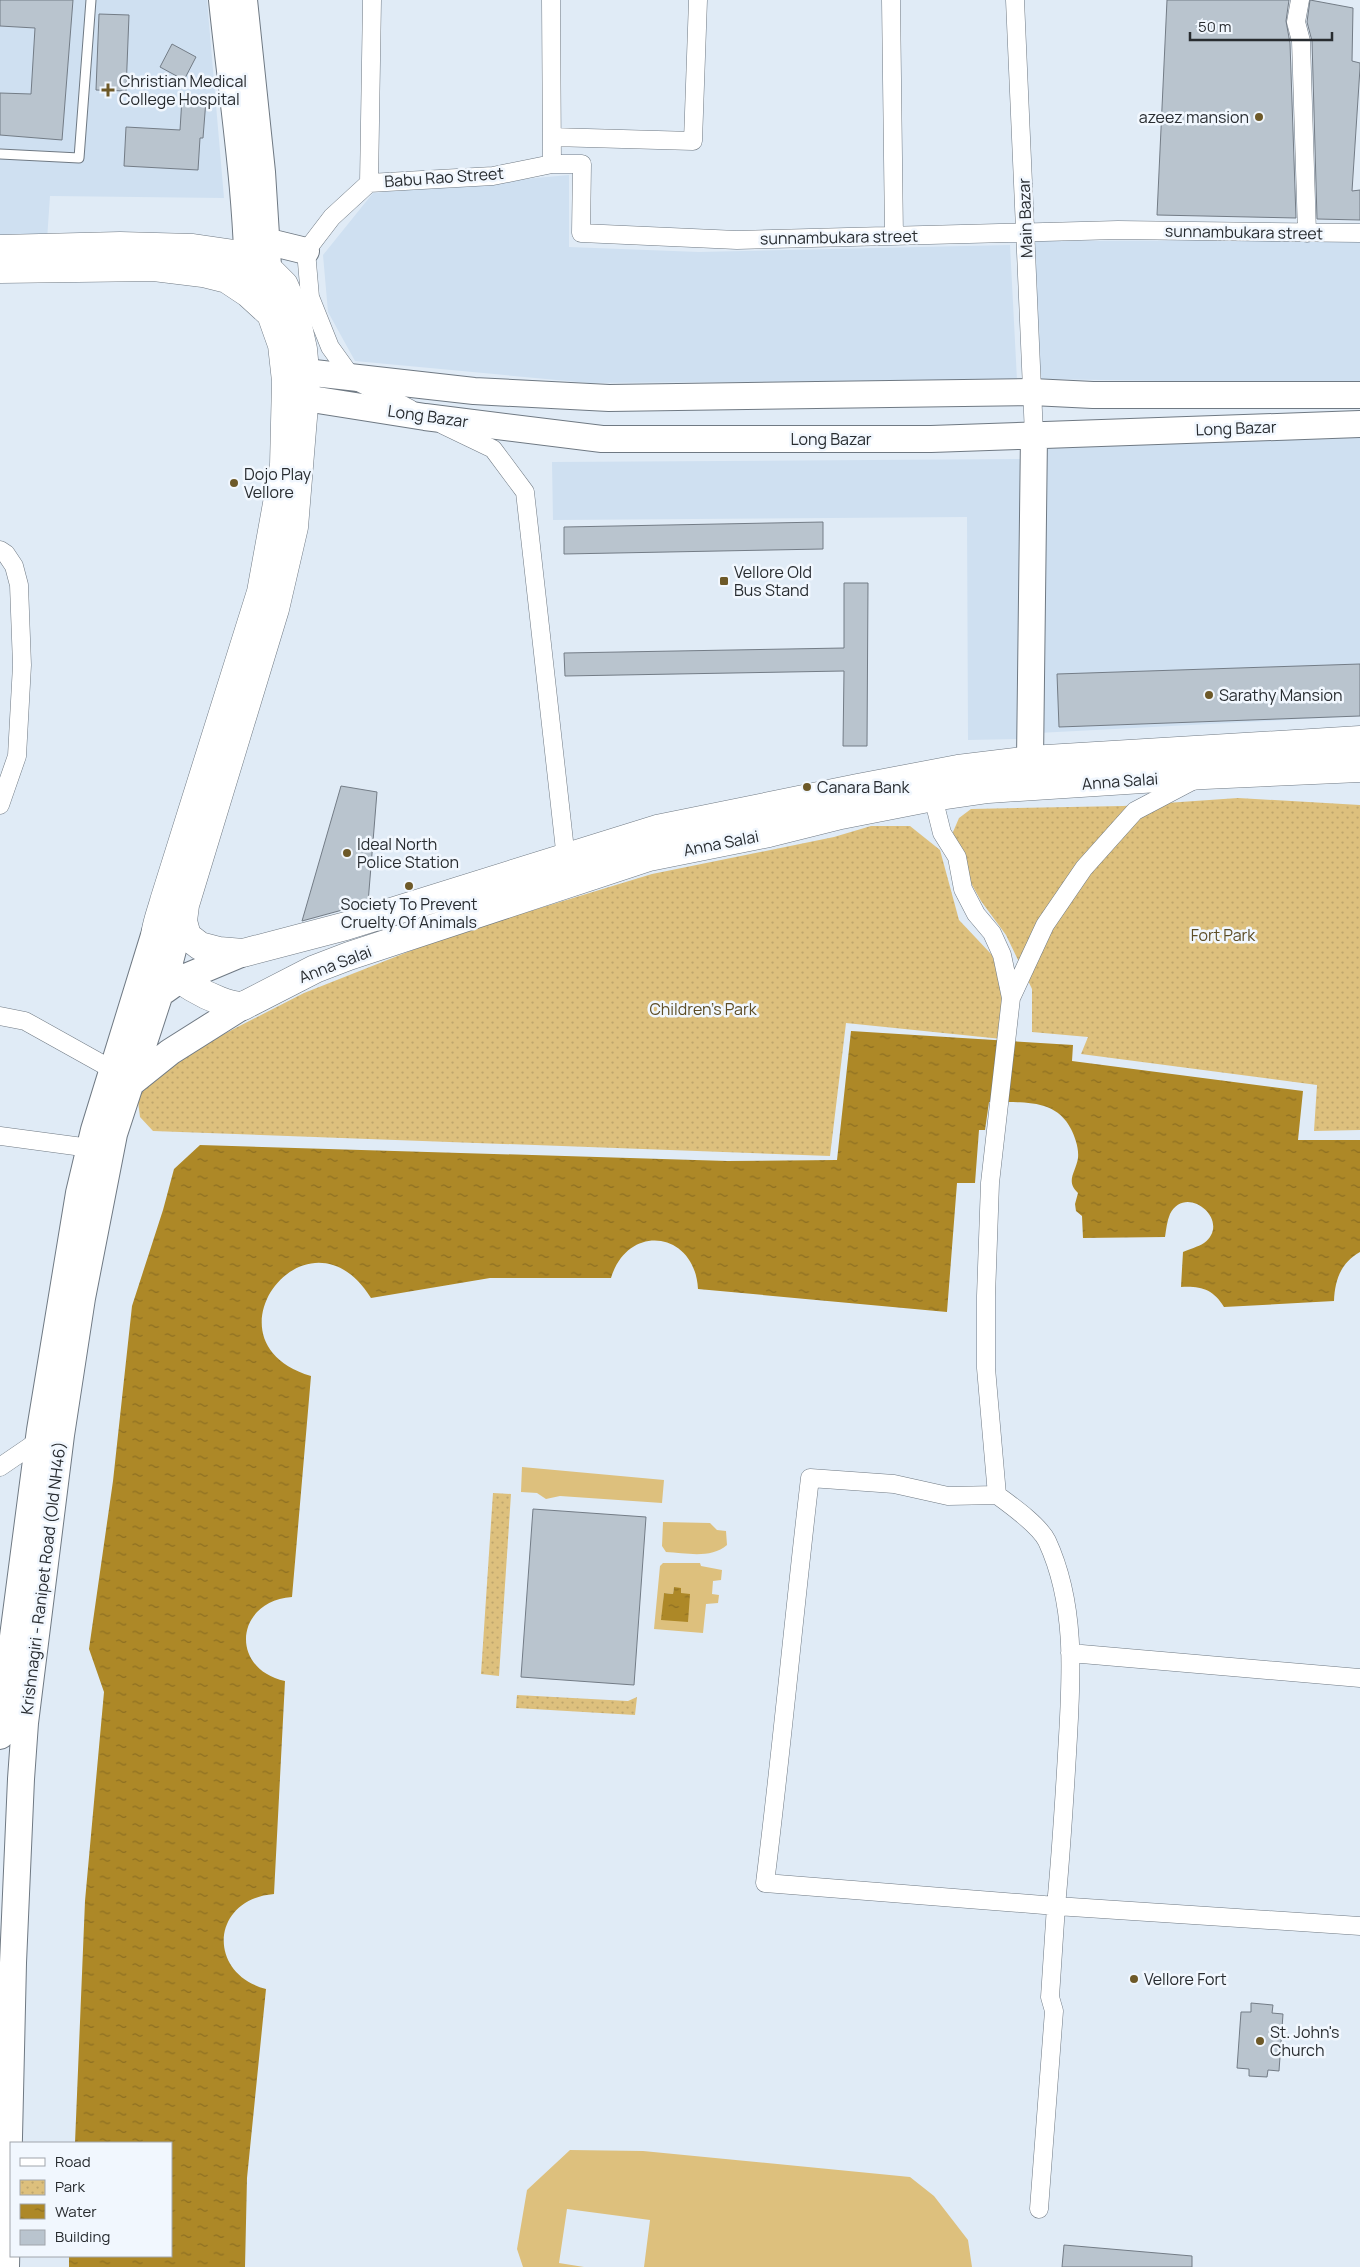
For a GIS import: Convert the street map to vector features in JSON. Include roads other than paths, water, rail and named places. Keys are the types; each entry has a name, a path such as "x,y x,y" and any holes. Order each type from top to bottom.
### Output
{"highway":[{"path":"0,249 256,249 284,285 294,308 303,349 305,385 294,527 275,610 186,905"},
{"path":"0,269 154,267 203,273 227,279 248,292 271,314 282,345 286,381 284,465 261,592 158,920 155,937 156,951 170,980 220,1002 232,1006 243,1006"},
{"name":"Anna Salai","path":"186,905 183,921 187,936 200,946 219,951 243,953 346,926 657,829 958,769 1030,760 1360,740"},
{"name":"Anna Salai","path":"243,1006 315,969 350,956 650,857 769,834 841,815 933,797 988,789 1204,775 1360,768"}],"main road":[{"path":"222,0 256,249 271,314"},
{"path":"244,0 262,172 256,249 248,292"},
{"path":"256,249 306,251"},
{"path":"305,385 353,379 474,391 609,398 1032,392 1093,395 1360,395"},
{"name":"Long Bazar","path":"305,385 425,417 602,439 931,439 1360,424"},
{"path":"1030,760 1034,435"},
{"path":"170,980 186,905"},
{"name":"Krishnagiri - Ranipet Road (Old NH46)","path":"6,2267 2,2195 25,1723 61,1434 82,1298 104,1175 114,1134 122,1077 158,920"},
{"path":"122,1077 142,1011 170,980 243,953"},
{"path":"122,1077 170,1052 243,1006"},
{"name":"Krishnagiri - Ranipet Road (Old NH46)","path":"0,1736 38,1441 79,1194 90,1148 122,1077"}],"street":[{"name":"Babu Rao Street","path":"372,0 369,183 493,176 552,164"},
{"path":"551,0 552,164"},
{"path":"552,137 693,141 698,0"},
{"path":"891,0 894,236"},
{"name":"Main Bazar","path":"1015,0 1034,435"},
{"path":"1300,0 1296,22 1301,40 1307,232"},
{"name":"sunnambukara street","path":"552,164 582,164 581,232 738,240 1118,230 1360,233"},
{"path":"369,183 332,217 306,251 310,297 330,347 353,379 425,417 493,449 525,492 566,858"},
{"path":"0,550 6,554 14,566 19,585 22,665 17,756 0,804"},
{"path":"997,1495 986,1368 990,1183 1011,998 1044,924 1084,868 1136,811 1204,775"},
{"path":"933,797 942,833 957,857 963,889 976,914 992,933 1002,955 1011,998"},
{"path":"0,1016 25,1021 122,1077"},
{"path":"0,1136 90,1148"},
{"path":"0,1467 38,1441"},
{"path":"1039,2209 1054,2011 1050,1997 1056,1906 1064,1833 1072,1678 1066,1598 1046,1540 1017,1509 997,1495 948,1496 894,1484 810,1478 790,1644 783,1740 766,1883 1056,1906 1360,1926"},
{"path":"1070,1653 1360,1678"}],"lane":[{"path":"0,154 79,158 90,0"}],"water":[{"path":"851,1031 1073,1045 1072,1061 1303,1091 1298,1140 1360,1140 1360,1252 1348,1261 1340,1272 1334,1301 1224,1307 1211,1292 1195,1287 1181,1287 1183,1252 1204,1243 1212,1234 1213,1225 1210,1216 1204,1208 1195,1203 1186,1202 1177,1205 1170,1214 1165,1237 1083,1238 1082,1216 1076,1211 1075,1204 1078,1193 1072,1184 1078,1150 1071,1129 1056,1111 1046,1107 1036,1104 989,1102 985,1130 979,1130 975,1183 957,1183 947,1312 698,1289 694,1270 686,1255 674,1245 660,1241 645,1242 631,1248 619,1260 611,1278 490,1278 371,1298 346,1271 319,1263 294,1269 275,1286 263,1310 263,1335 278,1359 311,1376 292,1597 273,1601 259,1610 250,1622 246,1636 248,1650 254,1663 267,1674 285,1681 274,1894 253,1899 238,1909 228,1922 224,1937 226,1953 233,1968 247,1981 266,1989 247,2178 245,2267 69,2267 69,2257 172,2257 172,2142 75,2142 85,1901 104,1692 89,1649 113,1481 132,1306 163,1210 174,1169 200,1145 727,1161 837,1160"},
{"path":"674,1587 681,1588 681,1593 690,1594 688,1622 661,1620 664,1593 673,1594"}],"place":[{"name":"Christian Medical College Hospital","path":"108,90"},
{"name":"azeez mansion","path":"1259,117"},
{"name":"Dojo Play Vellore","path":"234,483"},
{"name":"Vellore Old Bus Stand","path":"724,581"},
{"name":"Sarathy Mansion","path":"1209,695"},
{"name":"Canara Bank","path":"807,787"},
{"name":"Ideal North Police Station","path":"347,853"},
{"name":"Society To Prevent Cruelty Of Animals","path":"409,886"},
{"name":"Vellore Fort","path":"1134,1979"},
{"name":"St. John's Church","path":"1260,2041"}],"park label":[{"name":"Fort Park","path":"1223,935"},
{"name":"Children's Park","path":"703,1009"}]}
